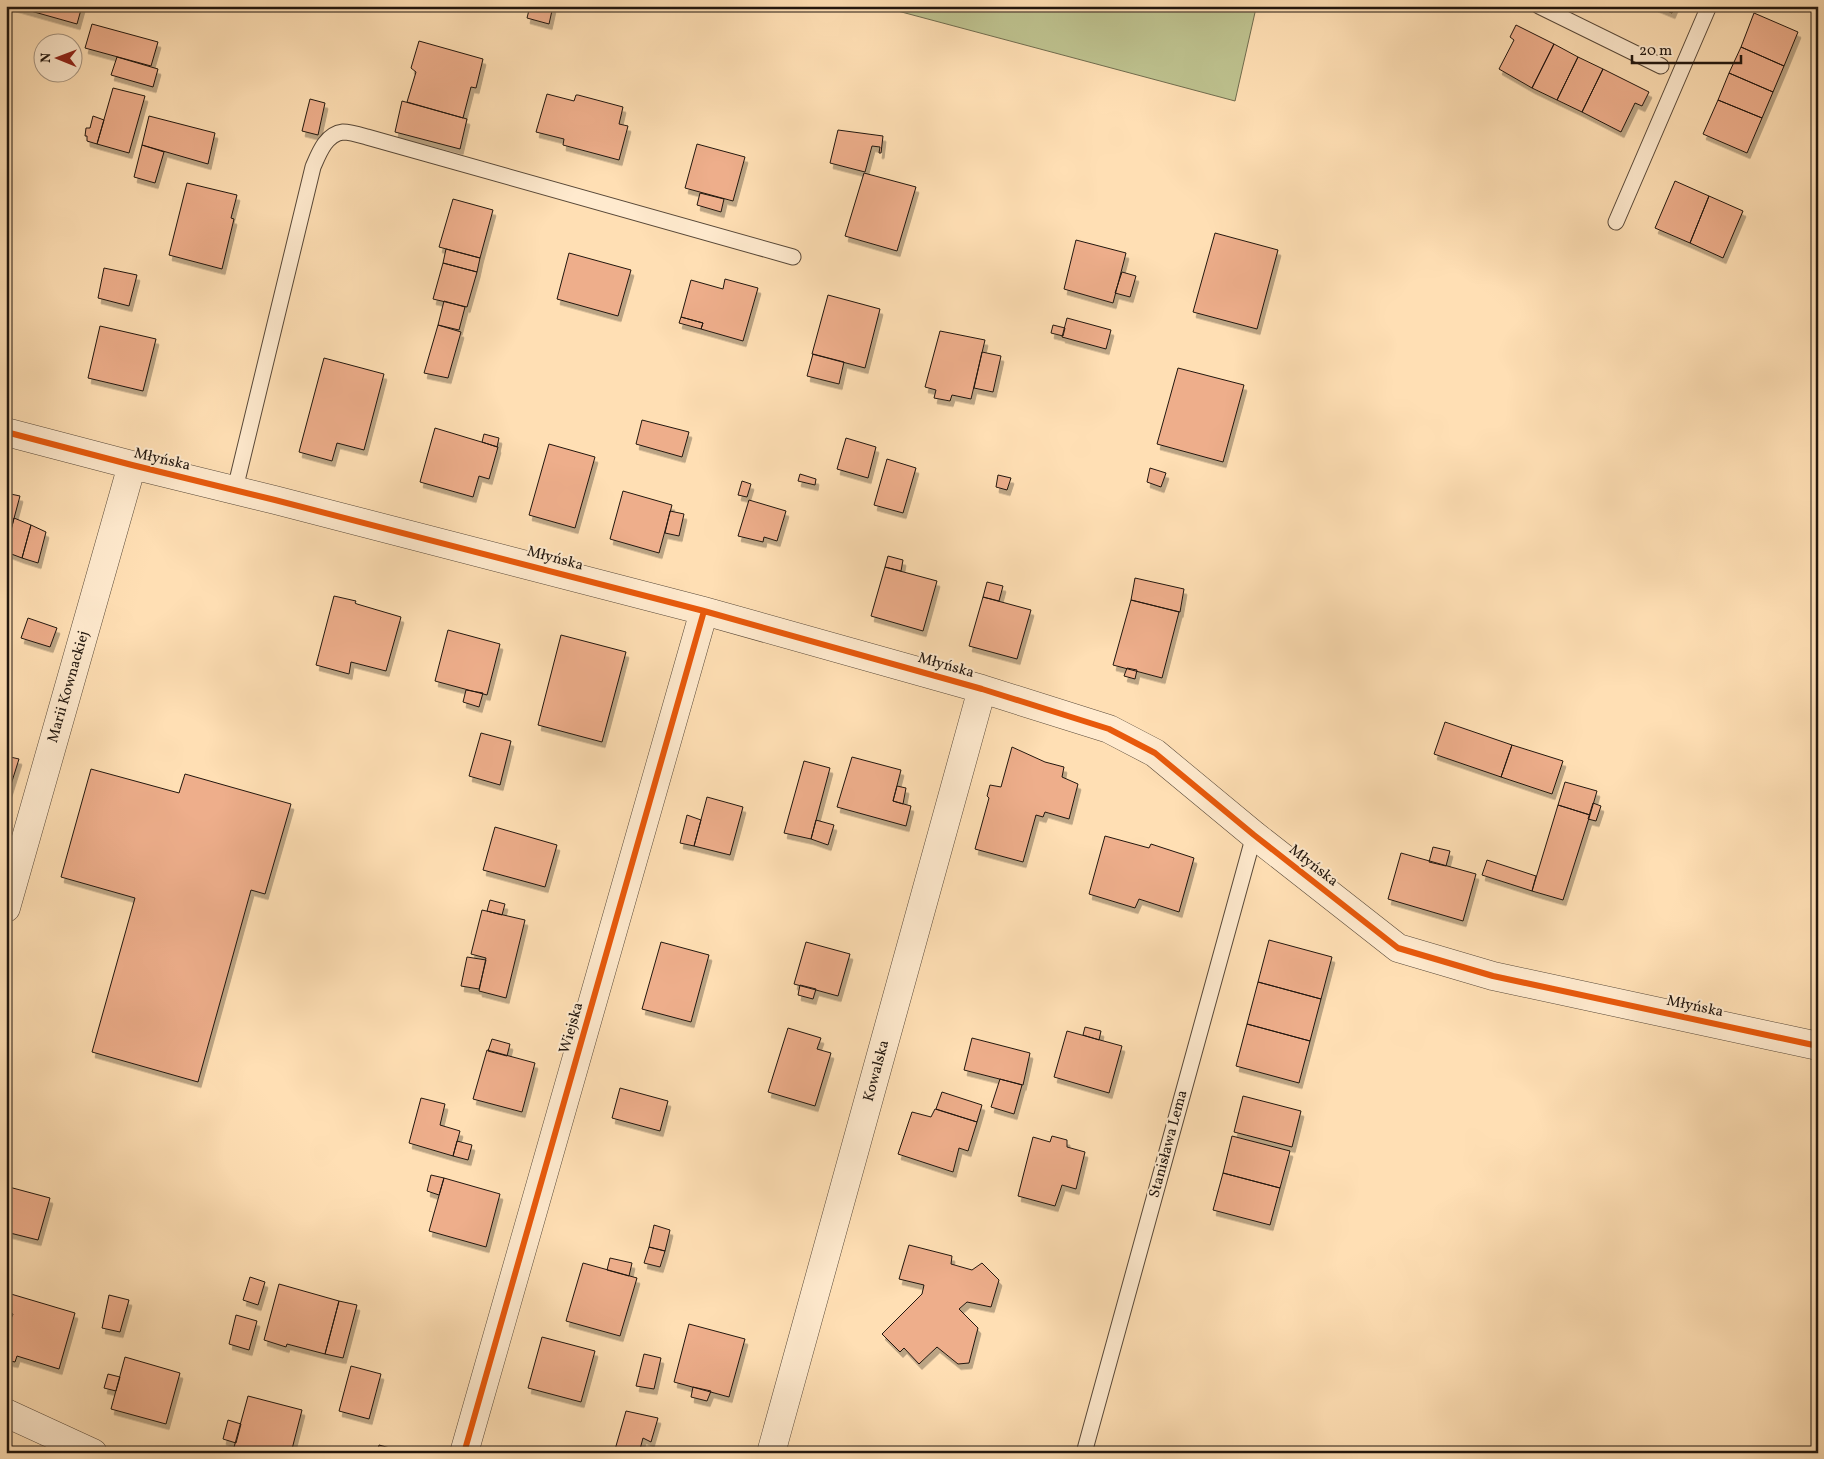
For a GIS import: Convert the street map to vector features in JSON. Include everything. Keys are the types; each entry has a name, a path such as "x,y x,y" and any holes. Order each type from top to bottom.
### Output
{"street":[{"name":"Młyńska","path":"6,432 132,466 235,489 704,611 982,689 1109,729 1155,753 1254,835 1398,948 1493,976 1818,1046"},
{"name":"Marii Kownackiej","path":"6,908 132,466"},
{"name":"Wiejska","path":"464,1453 704,611"},
{"name":"Kowalska","path":"771,1453 982,689"},
{"path":"6,1414 93,1453"}],"lane":[{"path":"1539,6 1661,66"},
{"path":"1616,222 1708,6"},
{"path":"235,489 313,167 321,149 332,135 344,132 367,137 793,257"},
{"name":"Stanisława Lema","path":"1084,1453 1254,835"}],"green space":[{"path":"879,6 1252,6 1256,8 1235,101"}],"building":[{"path":"13,6 82,6 77,24"},
{"path":"530,6 553,6 549,24 527,18"},
{"path":"1655,6 1675,6 1672,13"},
{"path":"1754,13 1798,32 1784,66 1741,47"},
{"path":"92,24 158,42 151,66 85,48"},
{"path":"1516,25 1554,44 1532,88 1499,69 1514,40 1510,37"},
{"path":"419,41 483,59 476,88 471,87 463,118 407,102 416,72 411,68"},
{"path":"1554,44 1578,57 1557,100 1532,88"},
{"path":"1741,47 1784,66 1773,92 1729,73"},
{"path":"117,57 158,69 153,87 111,75"},
{"path":"1578,57 1603,69 1582,112 1557,100"},
{"path":"1603,69 1649,92 1642,106 1635,103 1621,132 1582,112"},
{"path":"1729,73 1773,92 1762,118 1718,100"},
{"path":"113,88 145,96 129,153 97,144"},
{"path":"547,94 574,101 576,95 578,95 623,107 619,124 628,126 619,160 563,145 564,139 536,132"},
{"path":"310,99 325,103 318,135 302,131"},
{"path":"1718,100 1762,118 1747,153 1703,134"},
{"path":"402,101 467,119 460,149 395,132"},
{"path":"93,116 104,120 97,144 87,141 87,136 85,136 86,128 90,128"},
{"path":"149,116 215,133 208,164 142,145"},
{"path":"838,130 883,136 881,153 879,153 880,147 872,146 865,172 830,163"},
{"path":"697,144 745,157 733,201 685,188"},
{"path":"142,145 164,152 155,183 134,177"},
{"path":"864,173 916,187 897,251 845,236"},
{"path":"1675,181 1709,196 1690,243 1655,228"},
{"path":"187,183 237,195 231,218 234,219 222,269 169,255"},
{"path":"700,193 724,199 721,212 697,205"},
{"path":"1709,196 1743,211 1723,258 1690,243"},
{"path":"453,199 493,210 480,258 439,247"},
{"path":"1215,233 1278,250 1257,329 1193,312"},
{"path":"1076,240 1126,253 1113,303 1064,289"},
{"path":"446,249 480,258 477,272 443,263"},
{"path":"569,253 631,270 618,316 557,299"},
{"path":"443,263 477,272 467,307 433,299"},
{"path":"104,268 137,275 129,306 98,298"},
{"path":"1122,272 1136,276 1130,297 1115,293"},
{"path":"725,279 758,288 743,341 701,329 703,323 681,317 691,280 723,289"},
{"path":"828,295 880,309 865,368 812,354"},
{"path":"444,301 465,307 459,330 438,325"},
{"path":"681,317 703,323 701,329 679,323"},
{"path":"1067,318 1111,330 1106,349 1062,337"},
{"path":"438,325 461,332 448,378 424,373"},
{"path":"1053,325 1065,328 1063,336 1051,333"},
{"path":"100,326 156,339 143,391 88,378"},
{"path":"940,331 985,340 971,399 952,395 950,401 934,398 936,390 925,387"},
{"path":"982,352 1001,356 993,392 974,388"},
{"path":"813,354 844,362 839,384 807,376"},
{"path":"324,358 384,374 364,450 337,443 332,461 299,452"},
{"path":"1178,368 1244,385 1223,462 1157,444"},
{"path":"642,420 689,432 682,457 636,444"},
{"path":"435,428 498,447 489,479 479,476 473,497 420,482"},
{"path":"484,434 499,438 497,447 482,442"},
{"path":"846,438 876,447 868,478 837,469"},
{"path":"549,444 595,457 575,528 529,515"},
{"path":"887,459 916,468 903,513 874,505"},
{"path":"1150,468 1166,473 1161,487 1147,482"},
{"path":"800,474 816,479 815,485 798,481"},
{"path":"998,475 1011,478 1007,490 996,487"},
{"path":"742,481 751,484 747,497 738,495"},
{"path":"623,491 672,505 659,553 610,539"},
{"path":"6,493 20,496 6,548"},
{"path":"749,500 786,511 777,541 764,537 763,542 738,536"},
{"path":"670,511 684,514 679,536 665,533"},
{"path":"14,518 31,525 22,558 6,552"},
{"path":"31,525 46,532 38,563 22,558"},
{"path":"888,556 903,560 901,571 885,567"},
{"path":"885,567 937,581 923,631 871,616"},
{"path":"1135,578 1184,589 1180,612 1131,600"},
{"path":"987,582 1003,586 999,601 983,597"},
{"path":"334,596 356,601 355,603 357,604 401,617 386,671 351,662 349,674 316,665"},
{"path":"983,597 1031,610 1017,659 969,646"},
{"path":"1131,600 1179,612 1162,678 1113,665"},
{"path":"28,618 57,628 50,647 21,638"},
{"path":"448,630 500,644 487,695 435,681"},
{"path":"561,635 626,652 602,742 538,725"},
{"path":"1127,668 1137,670 1135,679 1124,676"},
{"path":"466,690 483,693 479,707 463,702"},
{"path":"1445,722 1512,745 1501,777 1434,754"},
{"path":"481,733 511,741 500,785 469,776"},
{"path":"1512,745 1563,761 1552,794 1501,777"},
{"path":"1012,747 1045,762 1064,767 1062,777 1078,784 1069,819 1045,812 1043,817 1036,815 1023,862 975,849 989,798 987,796 990,785 1001,787"},
{"path":"6,756 19,759 8,794 6,793"},
{"path":"852,757 901,770 893,801 911,806 906,826 837,807"},
{"path":"804,761 830,768 811,839 784,833"},
{"path":"91,769 179,793 185,774 291,804 265,894 251,890 198,1082 92,1052 135,898 61,877"},
{"path":"1565,782 1597,791 1590,815 1558,805"},
{"path":"897,786 906,788 903,804 893,801"},
{"path":"707,797 743,807 730,855 694,846"},
{"path":"1593,803 1601,806 1596,821 1588,819"},
{"path":"1558,805 1590,815 1563,900 1532,891"},
{"path":"687,815 701,820 694,846 680,843"},
{"path":"816,820 834,825 828,845 811,839"},
{"path":"495,827 557,845 545,887 483,870"},
{"path":"1105,836 1149,848 1151,844 1194,858 1179,912 1139,899 1135,908 1089,894"},
{"path":"1433,847 1450,851 1446,866 1429,862"},
{"path":"1401,853 1476,874 1463,921 1388,899"},
{"path":"1487,860 1536,876 1532,891 1482,875"},
{"path":"490,900 505,904 502,915 487,911"},
{"path":"482,910 525,920 506,998 479,991 486,958 471,954"},
{"path":"1269,940 1332,957 1321,999 1258,982"},
{"path":"661,942 709,955 691,1022 642,1009"},
{"path":"806,942 850,954 838,996 794,984"},
{"path":"467,957 486,960 479,989 461,986"},
{"path":"1258,982 1321,999 1310,1041 1247,1024"},
{"path":"800,985 816,989 813,999 798,995"},
{"path":"1247,1024 1310,1041 1299,1083 1236,1066"},
{"path":"1085,1027 1101,1031 1099,1040 1083,1035"},
{"path":"788,1028 821,1038 817,1049 831,1053 815,1106 768,1092"},
{"path":"1067,1031 1122,1046 1109,1093 1054,1077"},
{"path":"972,1038 1030,1053 1023,1085 964,1070"},
{"path":"492,1039 510,1044 507,1056 488,1051"},
{"path":"487,1050 535,1063 522,1112 473,1099"},
{"path":"1000,1079 1022,1085 1014,1114 991,1107"},
{"path":"620,1088 668,1101 660,1131 612,1118"},
{"path":"942,1092 982,1105 977,1122 936,1109"},
{"path":"1243,1096 1301,1111 1292,1147 1234,1132"},
{"path":"421,1098 445,1104 440,1125 460,1131 453,1156 409,1143"},
{"path":"935,1109 977,1122 968,1151 959,1148 953,1172 898,1154 912,1112 931,1117"},
{"path":"1052,1136 1067,1140 1067,1147 1085,1152 1076,1189 1062,1185 1055,1206 1018,1196 1033,1137 1050,1142"},
{"path":"1232,1136 1290,1151 1280,1188 1223,1173"},
{"path":"457,1141 472,1145 468,1160 453,1156"},
{"path":"1223,1173 1280,1188 1270,1225 1213,1210"},
{"path":"431,1175 444,1178 439,1195 427,1191"},
{"path":"444,1178 500,1194 486,1247 429,1231"},
{"path":"9,1187 50,1198 38,1240 6,1232 6,1198"},
{"path":"654,1225 670,1230 665,1251 649,1247"},
{"path":"909,1245 952,1256 951,1264 972,1270 982,1263 999,1280 991,1307 967,1302 959,1309 978,1328 969,1363 958,1364 937,1347 919,1364 904,1348 900,1352 882,1334 922,1294 924,1285 899,1279"},
{"path":"649,1247 665,1251 660,1267 644,1263"},
{"path":"610,1258 632,1263 629,1276 607,1270"},
{"path":"583,1263 637,1278 620,1336 566,1321"},
{"path":"250,1277 265,1282 258,1305 243,1300"},
{"path":"279,1284 339,1301 325,1354 287,1344 286,1347 264,1340"},
{"path":"11,1294 75,1313 59,1369 17,1356 15,1362 6,1360 6,1331 13,1314 6,1311"},
{"path":"109,1295 129,1300 120,1332 102,1328"},
{"path":"339,1301 357,1305 343,1358 325,1354"},
{"path":"236,1315 257,1321 249,1350 229,1344"},
{"path":"689,1324 745,1339 729,1397 674,1382"},
{"path":"542,1337 595,1351 581,1402 528,1388"},
{"path":"644,1354 661,1358 654,1389 636,1386"},
{"path":"125,1357 180,1373 166,1424 111,1409"},
{"path":"351,1366 381,1374 369,1419 339,1411"},
{"path":"108,1374 120,1377 116,1391 104,1388"},
{"path":"693,1387 711,1391 707,1401 691,1397"},
{"path":"248,1396 302,1410 291,1453 240,1453 233,1451"},
{"path":"626,1411 658,1418 651,1442 643,1438 639,1453 614,1453"},
{"path":"228,1420 241,1424 236,1443 223,1439"},
{"path":"379,1445 408,1453 377,1453"}],"cycle path":[{"path":"6,432 704,611 982,689 1109,729 1155,753 1254,835 1398,948 1493,976 1818,1046"},
{"path":"464,1453 704,611"}]}
